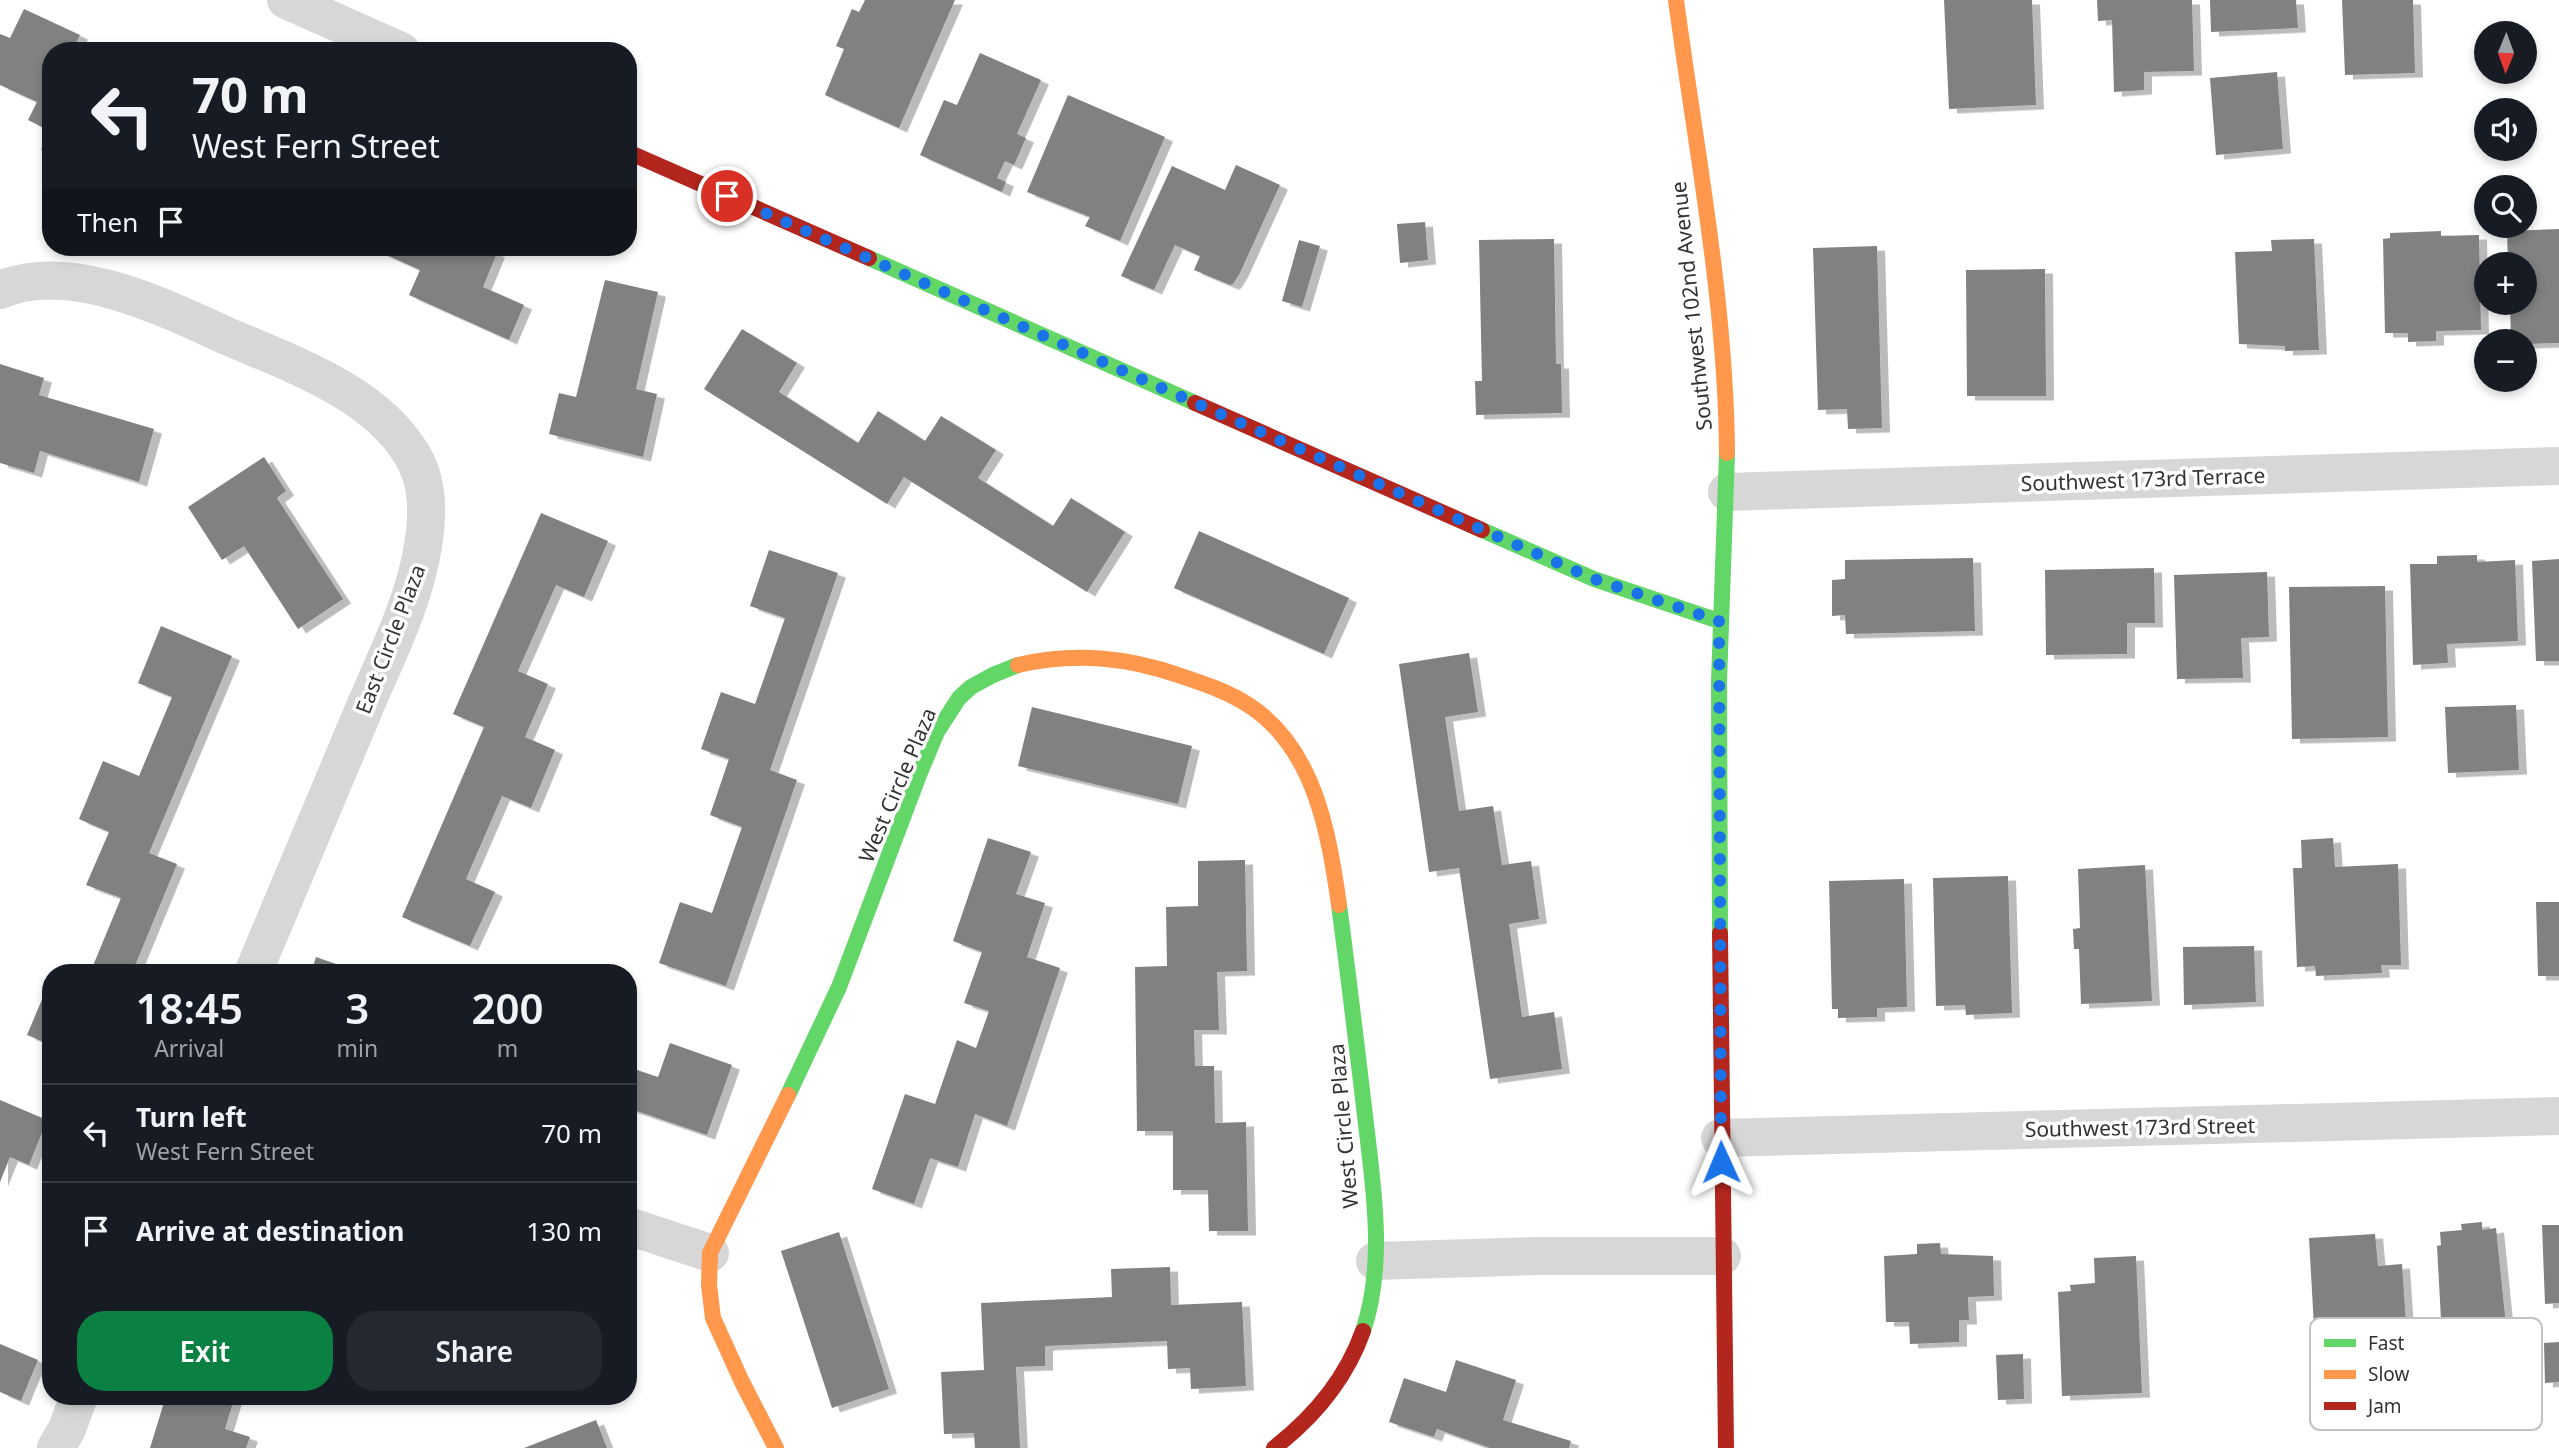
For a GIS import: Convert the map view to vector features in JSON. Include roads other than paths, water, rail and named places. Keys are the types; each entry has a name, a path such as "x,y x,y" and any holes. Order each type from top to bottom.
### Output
{"street":[{"path":"286,0 381,42"},
{"name":"Southwest 102nd Avenue","path":"1676,0 1711,263 1725,393 1727,492 1719,621 1720,1138 1726,1448"},
{"path":"637,156 1594,579 1719,621"},
{"name":"East Circle Plaza","path":"0,290 18,282 43,279 85,284 153,303 350,395 400,437 413,455 422,476 426,505 423,546 405,610 257,964"},
{"name":"Southwest 173rd Terrace","path":"1727,492 2559,467"},
{"name":"West Circle Plaza","path":"776,1448 713,1318 709,1285 710,1253 830,1010 921,770 954,705 970,687 1033,661 1100,657 1129,659 1226,693 1255,710 1280,731 1299,757 1316,795 1330,844 1340,906 1370,1163 1374,1261 1366,1320 1353,1356 1329,1395 1290,1436 1274,1448"},
{"name":"Southwest 173rd Street","path":"1720,1138 2559,1116"},
{"path":"637,1229 710,1253"},
{"path":"1374,1261 1538,1256 1722,1256"},
{"path":"56,1448 76,1405"}]}
